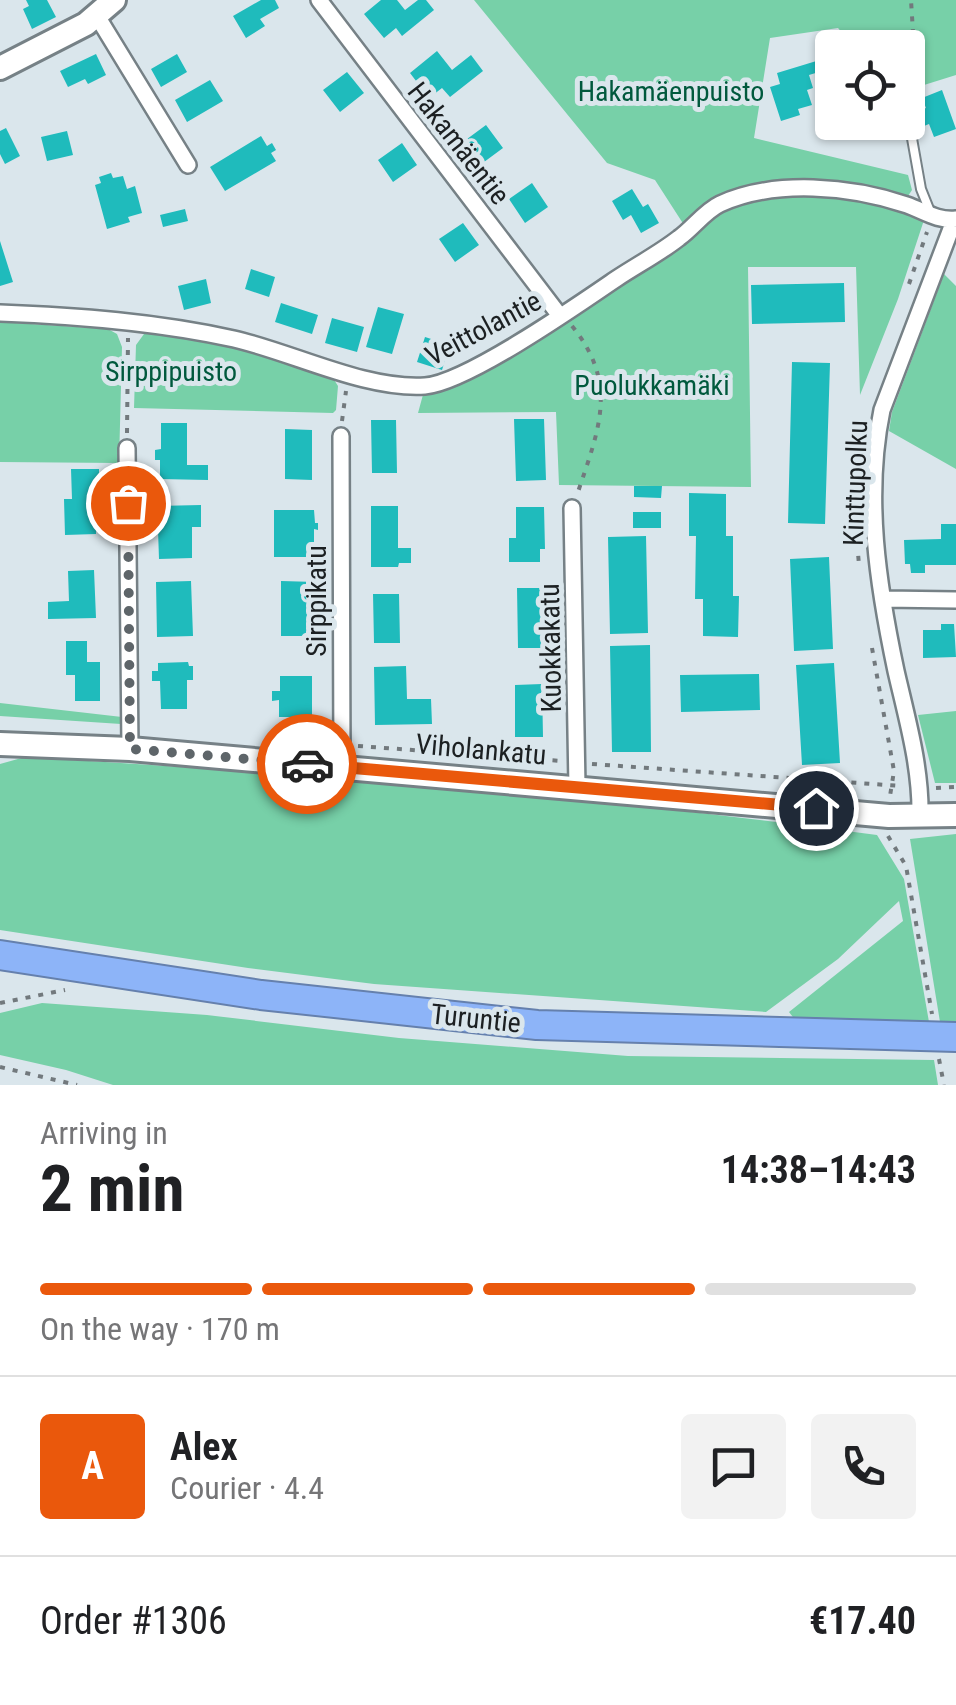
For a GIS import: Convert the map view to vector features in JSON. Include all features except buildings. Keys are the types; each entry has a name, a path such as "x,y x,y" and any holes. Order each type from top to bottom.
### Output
{"highway":[{"name":"Turuntie","path":"0,955 261,995 537,1025 948,1048"}],"main road":[{"path":"0,68 66,36 105,8"},
{"name":"Viholankatu","path":"0,744 342,756 577,787 920,816 956,815"}],"street":[{"name":"Hakamäentie","path":"319,0 562,315"},
{"path":"105,8 188,165"},
{"name":"Veittolantie","path":"0,314 128,322 233,339 348,374 406,386 428,386 470,370 562,315 679,238 718,205 786,189 822,189 876,197 910,206 932,218 955,220"},
{"name":"Kinttupolku","path":"920,816 921,788 873,528 878,430 882,410 955,220"},
{"name":"Sirppikatu","path":"340,436 342,756"},
{"path":"127,448 130,749"},
{"name":"Kuokkakatu","path":"572,508 577,787"},
{"path":"884,599 956,600"}],"lane":[{"path":"912,140 921,189 932,218"}],"path":[{"path":"911,0 913,30"},
{"path":"562,315 579,334 600,377 602,402 598,435 572,508"},
{"path":"127,448 128,322"},
{"path":"340,436 348,374"},
{"path":"342,756 577,762 921,788 956,787"},
{"path":"0,1003 71,989"},
{"path":"944,1085 948,1048"},
{"path":"0,1067 77,1085"}],"green space":[{"name":"Hakamäenpuisto","path":"474,0 956,0 956,75 925,85 925,30 838,28 770,38 754,138 908,175 912,190 908,196 822,183 784,182 684,225 655,180 607,163"},
{"name":"Puolukkamäki","path":"787,195 875,202 924,220 860,395 856,267 748,267 751,487 559,485 556,412 418,413 424,391 472,374 591,305 684,242 720,209"},
{"path":"944,274 956,286 956,469 889,431 892,412"},
{"path":"0,322 108,329 117,334 122,347 119,463 0,462"},
{"name":"Sirppipuisto","path":"144,334 233,344 331,375 338,386 336,410 333,413 134,408 136,345"},
{"path":"0,703 122,717 121,724 0,716"},
{"path":"956,711 956,783 935,783 918,715"},
{"path":"25,757 452,788 877,835 904,879 929,1022 796,1021 789,1012 903,921 899,901 838,959 766,1012 374,984 0,930 0,764"},
{"path":"956,834 956,1022 940,1022 910,839"},
{"path":"42,1003 628,1056 934,1060 938,1085 113,1085 0,1055 0,1013"}],"way so far":[{"path":"128,503 130,749 307,764"}],"route":[{"path":"307,764 816,808"}]}
